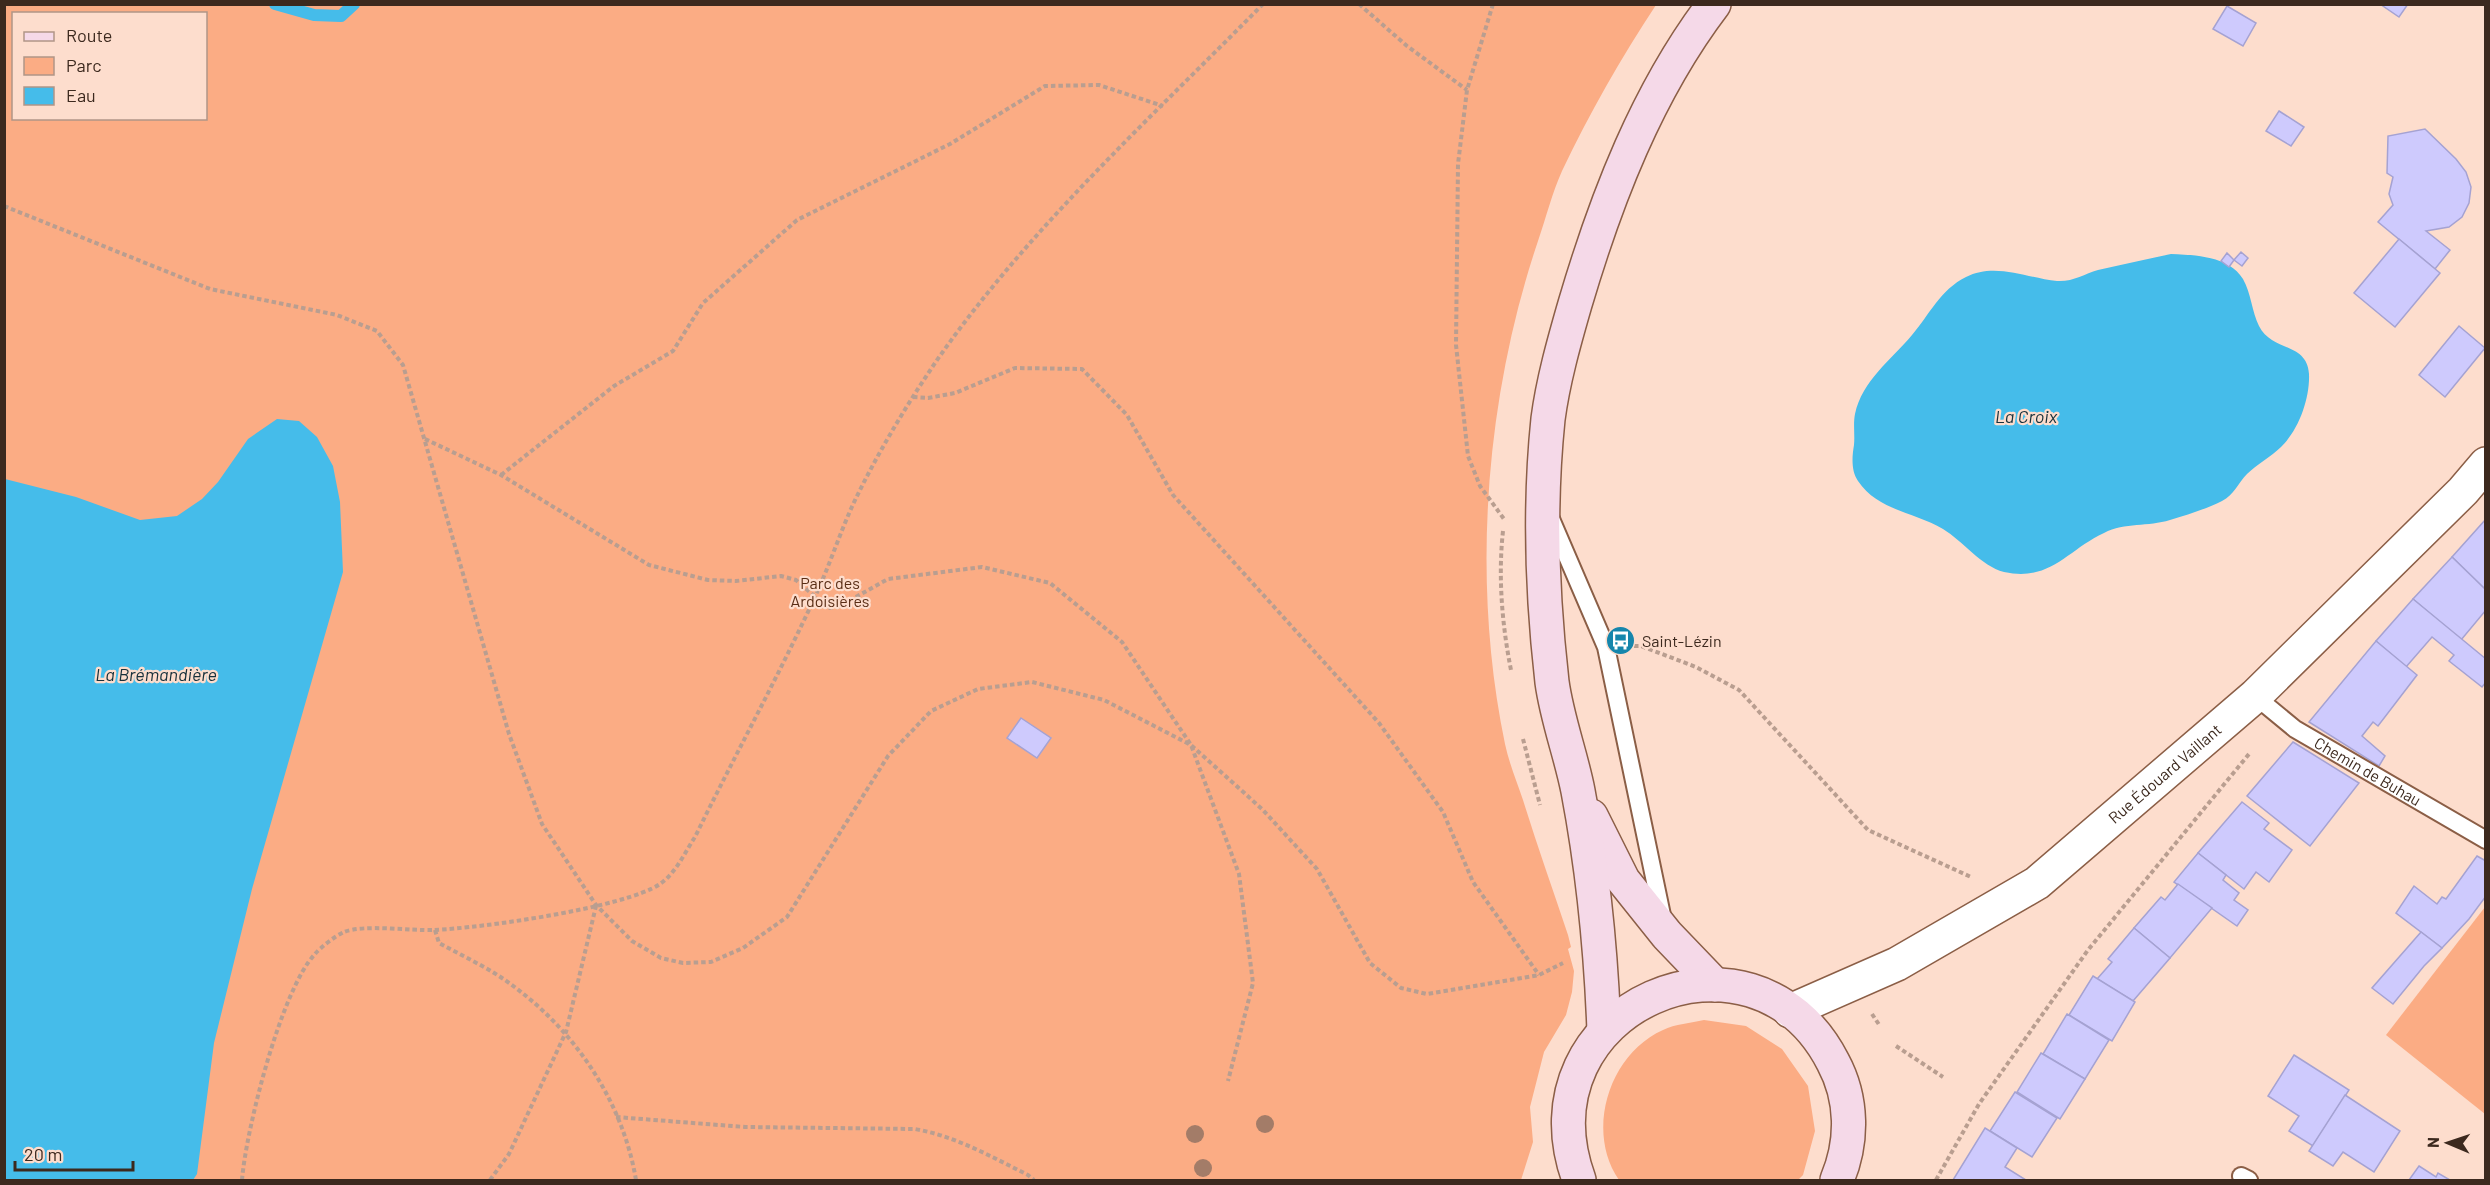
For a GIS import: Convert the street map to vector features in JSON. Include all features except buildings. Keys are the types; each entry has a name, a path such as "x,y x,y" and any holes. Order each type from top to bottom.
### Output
{"main road":[{"path":"1604,1031 1602,957 1578,792 1552,684 1545,589 1542,500 1549,417 1564,340 1590,252 1622,168 1661,85 1714,4"},
{"path":"1578,792 1623,880 1667,935 1715,985"},
{"path":"1571,1175 1568,1118 1573,1088 1585,1058 1604,1031 1627,1011 1655,996 1684,987 1715,985 1747,990 1777,1002 1790,1011 1822,1043 1842,1083 1849,1115 1847,1151 1838,1180"}],"street":[{"name":"Rue Édouard Vaillant","path":"1790,1011 1897,964 2037,884 2255,696 2463,491 2486,464"}],"lane":[{"path":"1542,500 1606,647 1667,935"},
{"name":"Chemin de Buhau","path":"2255,696 2295,729 2486,840"}],"path":[{"path":"242,1180 246,1144 268,1061 299,978 315,954 345,932 392,928 435,930 596,905 641,893 660,884 672,872 695,837 815,598 859,492 913,397 991,288 1093,177 1263,4"},
{"path":"1359,4 1407,46 1467,90"},
{"path":"1493,4 1467,90 1458,164 1456,345 1468,456 1480,486 1504,519"},
{"path":"501,475 614,386 674,351 703,303 797,220 950,144 1045,86 1099,86 1163,106"},
{"path":"4,206 210,289 337,315 377,331 403,365 509,734 542,824 596,905 632,941 661,958 683,963 711,962 743,948 787,917 888,756 931,711 978,688 1032,682 1104,700 1191,745 1262,809 1317,869 1370,963 1401,988 1427,994 1539,975 1569,960"},
{"path":"913,397 928,398 955,393 1015,368 1082,369 1127,415 1173,495 1379,723 1443,812 1473,882 1539,975"},
{"path":"425,439 501,475 649,566 708,580 781,576 796,580 810,589 815,598 828,608 838,607 888,579 982,567 1050,583 1122,642 1191,745 1239,874 1253,983 1228,1081"},
{"path":"1606,647 1641,646 1696,667 1739,690 1868,830 1979,881"},
{"path":"1936,1180 1979,1104 2088,950 2256,745"},
{"path":"490,1180 508,1154 566,1032 596,905"},
{"path":"435,930 439,943 500,977 566,1032 602,1083 632,1158 636,1180"},
{"path":"1896,1046 1943,1077"},
{"path":"616,1117 745,1127 915,1129 934,1132 975,1149 1034,1180"}],"green space":[{"name":"Parc des Ardoisières","path":"5,5 1656,5 1606,86 1558,179 1520,301 1495,426 1489,490 1487,555 1488,619 1494,682 1507,751 1568,935 1571,947 1568,949 1574,971 1566,1015 1544,1052 1530,1107 1533,1142 1521,1180 5,1180"},
{"path":"2485,907 2485,1114 2386,1035"},
{"path":"1704,1020 1746,1026 1782,1049 1808,1086 1815,1131 1803,1175 1798,1180 1619,1180 1609,1160 1604,1139 1604,1117 1608,1096 1616,1075 1644,1041 1668,1028"}],"water":[{"name":"La Croix","path":"2171,254 2211,258 2237,271 2246,284 2257,321 2265,334 2296,352 2307,364 2308,393 2293,432 2277,451 2247,474 2226,498 2216,504 2170,520 2112,530 2091,540 2047,569 2020,574 1996,569 1943,529 1876,499 1858,481 1853,464 1854,422 1864,391 1942,296 1957,282 1988,271 2011,272 2057,281 2068,280 2098,270"},
{"name":"La Brémandière","path":"277,419 299,421 317,437 333,466 340,502 343,572 252,889 214,1043 197,1174 193,1180 5,1180 5,479 76,497 140,520 177,516 202,499 218,482 248,439"}],"waterway":[{"path":"275,4 314,15 341,16 354,4"}],"place":[{"name":"Saint-Lézin","path":"1621,641"}]}
